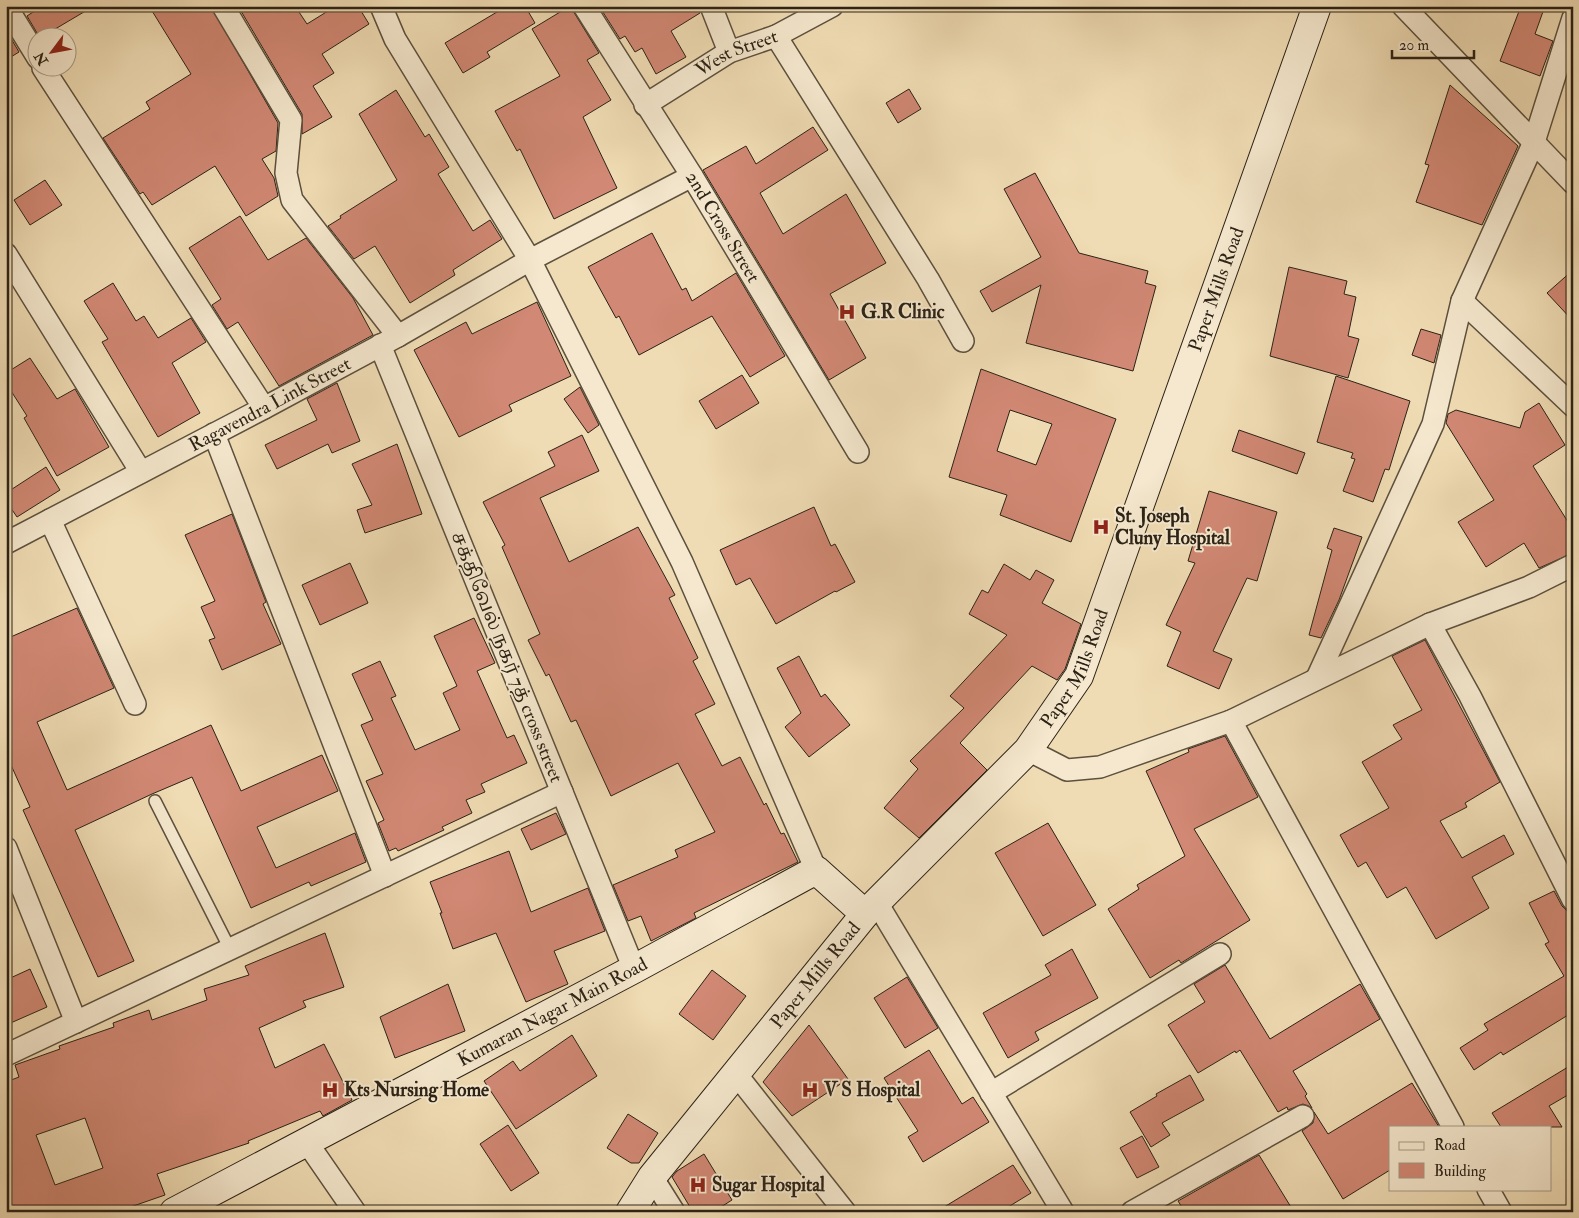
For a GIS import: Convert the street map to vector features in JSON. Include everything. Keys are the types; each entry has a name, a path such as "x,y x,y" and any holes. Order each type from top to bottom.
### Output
{"main road":[{"name":"Paper Mills Road","path":"630,1212 652,1177 871,909 1028,750 1079,676 1317,6"},
{"path":"816,870 871,909"},
{"name":"Kumaran Nagar Main Road","path":"174,1212 634,969 816,870"}],"street":[{"path":"6,6 28,42"},
{"name":"சக்திவேல் நகர் 7த் cross street","path":"223,6 290,120 286,173 292,200 389,341 562,792 634,969"},
{"path":"380,6 395,38 530,260 682,562 816,870"},
{"name":"2nd Cross Street","path":"584,6 645,105 692,176 858,452"},
{"path":"711,6 729,52"},
{"name":"West Street","path":"645,105 729,52 776,36 832,6"},
{"path":"1403,6 1573,183"},
{"path":"1317,678 1433,424 1462,301 1534,142 1571,26"},
{"path":"776,36 928,279 963,341"},
{"path":"50,78 264,408"},
{"name":"Ragavendra Link Street","path":"9,536 50,520 264,408 389,341 530,260 692,176"},
{"path":"6,254 141,472"},
{"path":"1462,301 1573,406"},
{"path":"214,434 385,876"},
{"path":"50,520 135,704"},
{"path":"1028,750 1067,770 1100,767 1231,721 1430,624 1529,587 1573,565"},
{"path":"1430,624 1470,696 1573,900"},
{"path":"1231,721 1452,1126"},
{"path":"6,1055 562,792"},
{"path":"6,848 76,1022"},
{"path":"871,909 991,1093 1063,1212"},
{"path":"991,1093 1220,954"},
{"path":"736,1074 845,1212"},
{"path":"1132,1212 1303,1116"},
{"path":"306,1141 355,1212"},
{"path":"652,1177 674,1212"},
{"path":"1489,1190 1501,1212"}],"lane":[{"path":"155,801 230,949"}],"building":[{"path":"42,6 94,6 57,28 34,28 27,16"},
{"path":"149,6 211,6 278,123 276,151 262,159 274,178 278,196 246,216 215,166 152,205 143,192 140,194 103,138 150,109 146,102 191,74"},
{"path":"238,6 295,6 307,24 336,6 358,6 369,24 322,54 334,73 313,86 332,117 302,134 302,114"},
{"path":"507,6 525,6 535,23 487,52 490,57 463,73 445,43"},
{"path":"570,6 599,53 587,60 611,100 583,117 617,188 554,219 520,149 517,151 495,111 560,76 532,29"},
{"path":"599,6 699,6 700,13 671,31 686,57 656,74 642,48 635,52 625,36 620,39"},
{"path":"1521,6 1545,6 1535,34 1553,41 1540,76 1500,61"},
{"path":"6,30 19,52 6,60"},
{"path":"1450,85 1518,146 1482,225 1416,202 1429,165 1425,164"},
{"path":"909,89 921,109 898,123 886,103"},
{"path":"396,90 425,137 429,134 449,167 438,174 473,231 490,220 502,239 453,270 455,275 410,303 375,246 354,259 328,226 341,218 340,216 397,180 359,114"},
{"path":"813,127 828,150 760,193 783,234 846,194 886,263 830,294 866,358 829,380 703,170 746,146 756,164"},
{"path":"1035,173 1079,253 1148,271 1145,283 1156,286 1133,371 1026,343 1041,285 992,312 980,291 1041,257 1004,189"},
{"path":"45,180 62,205 30,225 14,200"},
{"path":"240,216 268,260 306,238 353,298 373,335 279,386 238,322 227,329 212,305 221,299 189,248"},
{"path":"652,233 682,290 686,288 692,301 736,273 785,356 750,377 712,316 639,355 619,316 616,318 588,267"},
{"path":"1289,267 1347,281 1344,294 1356,297 1348,336 1359,339 1348,378 1270,356"},
{"path":"1573,270 1573,321 1547,293"},
{"path":"113,283 136,321 144,316 158,338 191,318 206,342 172,363 200,413 158,437 102,342 108,339 84,301"},
{"path":"537,302 571,376 509,405 512,411 459,437 414,350 466,322 472,334"},
{"path":"1421,329 1441,335 1434,363 1412,355"},
{"path":"30,358 57,399 75,389 109,447 57,476 24,418 27,416 6,383 6,373"},
{"path":"981,369 1116,419 1071,542 1000,515 1007,495 949,477","holes":["1010,410 1052,424 1036,465 997,451"]},
{"path":"742,375 759,403 716,429 699,401"},
{"path":"1336,376 1410,401 1389,470 1385,469 1373,502 1343,491 1355,459 1351,458 1353,453 1317,442"},
{"path":"337,383 360,441 332,453 328,444 277,469 265,445 317,420 307,399"},
{"path":"580,387 599,425 588,433 564,399"},
{"path":"1539,403 1565,445 1533,466 1573,530 1573,553 1539,568 1524,543 1486,567 1458,522 1494,500 1446,423 1448,414 1456,410 1520,428 1525,412"},
{"path":"1239,430 1305,453 1297,474 1232,451"},
{"path":"582,435 599,471 540,498 569,562 638,527 675,595 669,598 698,658 693,661 715,704 695,714 722,766 740,757 764,805 766,803 781,834 784,833 798,862 694,913 696,918 651,941 641,916 628,921 613,885 678,857 675,850 715,832 678,763 611,796 576,720 571,722 549,674 546,676 528,640 540,634 502,547 505,545 483,502 555,466 548,452"},
{"path":"397,444 422,514 365,533 357,510 372,505 352,464"},
{"path":"46,467 60,490 17,517 6,501 6,493"},
{"path":"1209,491 1277,512 1257,581 1247,578 1213,651 1232,659 1219,689 1167,666 1181,632 1166,625 1195,563 1188,561"},
{"path":"814,507 831,546 835,544 855,582 776,624 750,578 736,585 720,550"},
{"path":"232,514 266,602 263,604 281,644 222,670 209,640 215,638 201,607 215,601 185,535"},
{"path":"1334,528 1362,537 1339,600 1321,638 1309,635 1332,550 1327,548"},
{"path":"350,563 368,603 320,625 302,585"},
{"path":"1004,564 1030,580 1036,570 1054,580 1042,603 1081,624 1065,669 1057,680 1032,666 960,743 987,770 919,838 884,808 918,769 910,761 964,708 950,696 1007,635 969,614 982,590 988,593"},
{"path":"77,608 114,688 37,722 67,790 211,725 241,791 322,755 338,791 257,827 276,868 355,833 366,862 311,886 309,882 251,908 192,777 152,794 75,830 134,961 98,977 23,810 30,807 6,754 6,639"},
{"path":"474,618 495,663 477,671 507,738 514,735 527,763 481,784 485,792 466,800 472,813 442,827 444,830 398,851 396,848 389,851 378,823 384,820 366,781 383,774 361,725 373,720 352,674 380,661 396,696 391,698 415,750 460,730 443,693 457,686 434,636"},
{"path":"1425,640 1500,782 1465,803 1467,807 1440,821 1462,858 1504,835 1514,854 1472,877 1489,908 1436,939 1406,887 1387,898 1366,862 1358,867 1340,835 1389,808 1362,762 1402,739 1393,725 1422,710 1392,656"},
{"path":"799,656 821,697 825,694 850,725 809,757 785,727 801,713 777,668"},
{"path":"1225,736 1258,797 1194,829 1250,920 1181,963 1179,960 1150,978 1108,909 1139,889 1137,885 1185,856 1146,771 1189,752 1188,749"},
{"path":"556,813 566,834 531,850 521,829"},
{"path":"1048,823 1096,905 1043,936 995,853"},
{"path":"509,851 531,912 588,888 605,931 554,951 568,984 526,1002 496,933 453,949 430,882"},
{"path":"1554,891 1562,906 1573,917 1573,1012 1503,1055 1501,1052 1474,1070 1460,1048 1488,1030 1484,1024 1564,976 1545,944 1549,942 1529,903"},
{"path":"325,933 344,987 303,1001 306,1007 259,1028 275,1068 324,1044 352,1100 323,1116 320,1111 248,1141 249,1143 157,1174 165,1195 116,1212 6,1212 6,1082 19,1077 15,1065 60,1049 59,1046 114,1027 113,1023 149,1010 152,1020 207,1000 204,989 249,975 245,966","holes":["85,1118 103,1168 55,1185 36,1135"]},
{"path":"1072,949 1098,998 1035,1032 1039,1040 1008,1058 983,1013 1051,975 1045,965"},
{"path":"1225,965 1270,1039 1360,984 1380,1019 1293,1071 1307,1094 1305,1096 1312,1108 1303,1104 1288,1110 1287,1107 1278,1112 1240,1050 1236,1053 1235,1051 1198,1073 1168,1025 1205,1002 1194,984"},
{"path":"30,969 47,1007 6,1025 6,980"},
{"path":"712,970 746,996 713,1040 679,1014"},
{"path":"907,977 938,1028 905,1048 874,998"},
{"path":"448,984 465,1031 395,1058 380,1017"},
{"path":"809,1025 848,1079 792,1116 763,1082"},
{"path":"572,1035 597,1076 516,1129 484,1081 513,1061 520,1071"},
{"path":"929,1050 962,1104 973,1097 989,1122 923,1162 908,1137 918,1131 884,1078"},
{"path":"1573,1064 1573,1092 1549,1106 1562,1127 1500,1126 1492,1113"},
{"path":"1190,1075 1204,1100 1162,1123 1170,1135 1151,1147 1130,1112 1157,1096 1156,1094"},
{"path":"1412,1083 1438,1126 1389,1126 1389,1171 1343,1199 1302,1131 1313,1123 1314,1112 1328,1134"},
{"path":"628,1114 658,1133 639,1163 631,1163 607,1148"},
{"path":"508,1125 539,1173 511,1191 480,1144"},
{"path":"1142,1136 1159,1167 1137,1178 1120,1148"},
{"path":"704,1154 732,1200 713,1212 693,1212 672,1177 677,1171"},
{"path":"1259,1155 1294,1212 1185,1212 1178,1201"},
{"path":"1013,1165 1031,1193 1000,1212 936,1212"}],"place":[{"name":"G.R Clinic","path":"847,312"},
{"name":"St. Joseph Cluny Hospital","path":"1101,527"},
{"name":"Kts Nursing Home","path":"330,1090"},
{"name":"V S Hospital","path":"810,1090"},
{"name":"Sugar Hospital","path":"698,1185"}]}
